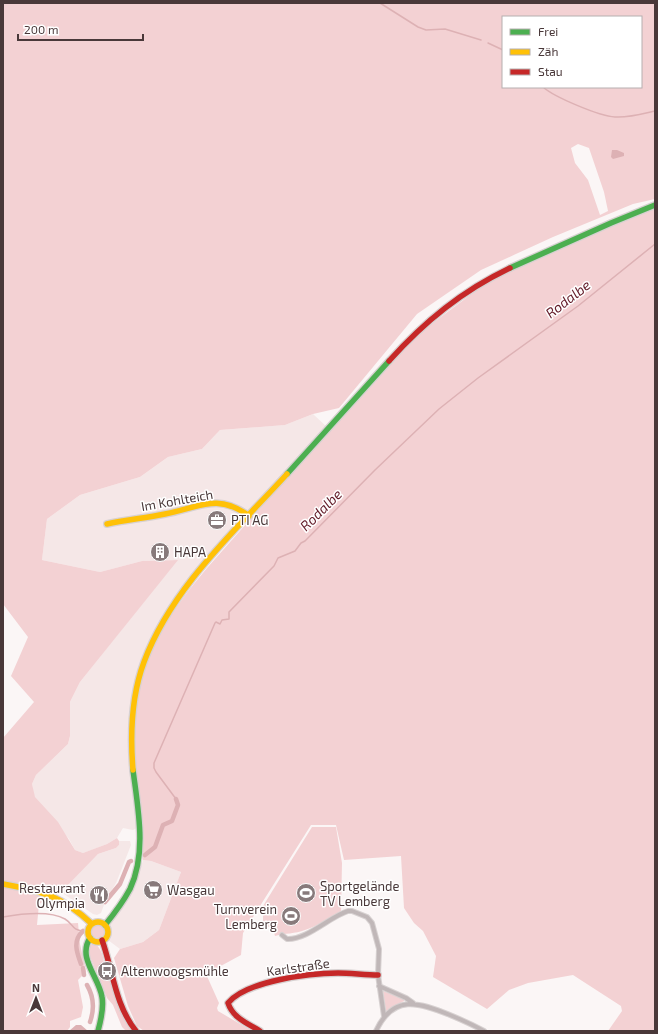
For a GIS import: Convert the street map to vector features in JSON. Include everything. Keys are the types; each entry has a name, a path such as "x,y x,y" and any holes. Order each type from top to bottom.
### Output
{"street":[{"path":"104,925 127,895 133,882 137,867 139,827 132,752 132,725 136,693 145,660 159,629 178,598 213,556 407,341 452,302 487,279 525,260 633,213 655,205"},
{"name":"Im Kohlteich","path":"107,524 212,503 222,503 234,506 249,516"},
{"path":"3,884 55,896 75,908 92,924"},
{"path":"282,936 287,939 305,934 348,911 367,917 372,923 378,944 378,975 384,1016"},
{"path":"90,938 97,941 102,940 107,934 107,929 104,925 97,922 92,924 88,929 90,938 86,944 85,951 99,986 103,1002 98,1031"},
{"path":"102,940 123,1012 129,1024 136,1031"},
{"name":"Karlstraße","path":"260,1031 233,1014 228,1002 230,998 262,984 325,973 378,975"},
{"path":"379,986 406,998 413,1003 432,1007 484,1031"},
{"path":"376,1031 384,1016 395,1008 413,1003"}],"shaded area":[{"path":"3,3 655,3 655,199 633,204 553,237 481,270 417,314 339,408 313,414 285,425 220,430 202,449 168,457 140,477 80,495 47,519 42,560 100,572 142,561 178,560 80,682 70,702 70,736 68,744 36,775 32,784 35,797 58,822 75,850 83,853 107,844 117,838 119,841 119,845 116,848 98,854 61,892 39,904 37,925 78,923 80,944 86,972 78,980 83,1007 81,1017 70,1021 70,1027 67,1031 3,1031 3,738 34,702 11,676 28,637 3,604","holes":["578,144 589,148 604,192 608,211 600,215 588,180 575,163 571,148"]},
{"path":"612,150 617,150 624,153 624,156 613,159 611,157"},
{"path":"655,209 655,1031 608,1031 622,1011 621,1006 573,975 528,983 509,990 487,1009 433,977 436,956 423,931 414,923 404,908 401,856 344,860 336,825 311,825 243,933 241,955 206,974 219,1003 217,1008 218,1011 252,1031 144,1031 137,1026 128,1006 114,958 120,949 143,942 159,930 181,872 151,861 143,860 135,761 137,705 142,680 160,634 173,612 207,568 382,371 426,328 477,290 508,272 635,216"},
{"path":"313,414 328,428 249,516 178,599 150,648 132,714 139,827 133,830 123,828 117,838 107,844 89,851 83,853 75,850 69,839 34,797 32,784 36,775 68,744 70,736 70,702 80,682 177,560 142,561 100,572 42,560 47,519 80,495 140,477 168,457 202,449 220,430 285,425"},
{"name":"Sportgelände TV Lemberg","path":"312,827 336,827 342,863 341,911 310,928 298,932 275,936 272,926 263,928 263,906"},
{"path":"119,841 130,841 131,845 116,883 105,902 101,913 97,915 93,914 61,892 98,854 116,848 119,845"},
{"path":"143,860 151,861 181,872 159,930 143,942 120,949 108,940 110,924 124,905 139,874"},
{"path":"95,924 101,924 105,928 105,934 101,938 95,938 91,934 91,928"},
{"path":"92,944 97,945 101,951 106,974 125,1021 132,1031 126,1031 122,1027 113,1005 107,998 89,954 89,947"},
{"path":"383,991 404,999 404,1001 386,1011"},
{"path":"76,1025 81,1025 88,1031 69,1031"}],"waterway":[{"path":"380,3 418,27 426,30 445,29 481,40"},
{"path":"488,43 502,50"},
{"path":"544,88 566,101 608,116 635,116 655,111"},
{"name":"Rodalbe","path":"176,799 156,772 154,763 215,623 220,624 222,620 229,619 229,612 274,566 278,558 295,551 301,543 305,541 375,470 439,409 478,378 578,306 655,244"},
{"name":"Rodalbe","path":"145,855 155,847 163,825 172,821 178,805 176,799"},
{"name":"Rodalbe","path":"105,902 120,884 129,862 131,861"},
{"path":"3,917 26,914 51,914 65,919 75,928 83,931"},
{"name":"Rodalbe","path":"81,964 76,943 83,931"},
{"name":"Rodalbe","path":"83,968 84,975"},
{"name":"Rodalbe","path":"87,985 93,1003 93,1012 90,1022"}],"traffic: fast":[{"path":"510,268 655,205"},
{"path":"287,474 389,361"},
{"path":"105,925 130,889 138,861 140,831 133,770"},
{"path":"90,938 87,945 87,960 100,990 103,1001 98,1031"}],"traffic: slow":[{"path":"133,770 132,716 136,689 144,662 156,635 171,609 206,561 287,474"},
{"path":"107,524 217,503 238,509 249,516"},
{"path":"3,884 29,889 51,896 71,907 92,924"},
{"path":"98,922 105,925 108,932 105,939 98,942 91,939 88,932 91,925 98,922"}],"traffic: jam":[{"path":"389,361 416,333 445,308 492,277 510,268"},
{"path":"102,940 123,1010 136,1031"},
{"path":"260,1031 245,1023 233,1013 228,1003 237,995 263,984 296,977 326,973 378,975"}],"place":[{"name":"PTI AG","path":"217,520"},
{"name":"HAPA","path":"160,552"},
{"name":"Wasgau","path":"153,890"},
{"name":"Sportgelände TV Lemberg","path":"306,893"},
{"name":"Restaurant Olympia","path":"99,895"},
{"name":"Turnverein Lemberg","path":"291,916"},
{"name":"Altenwoogsmühle","path":"107,971"}]}
